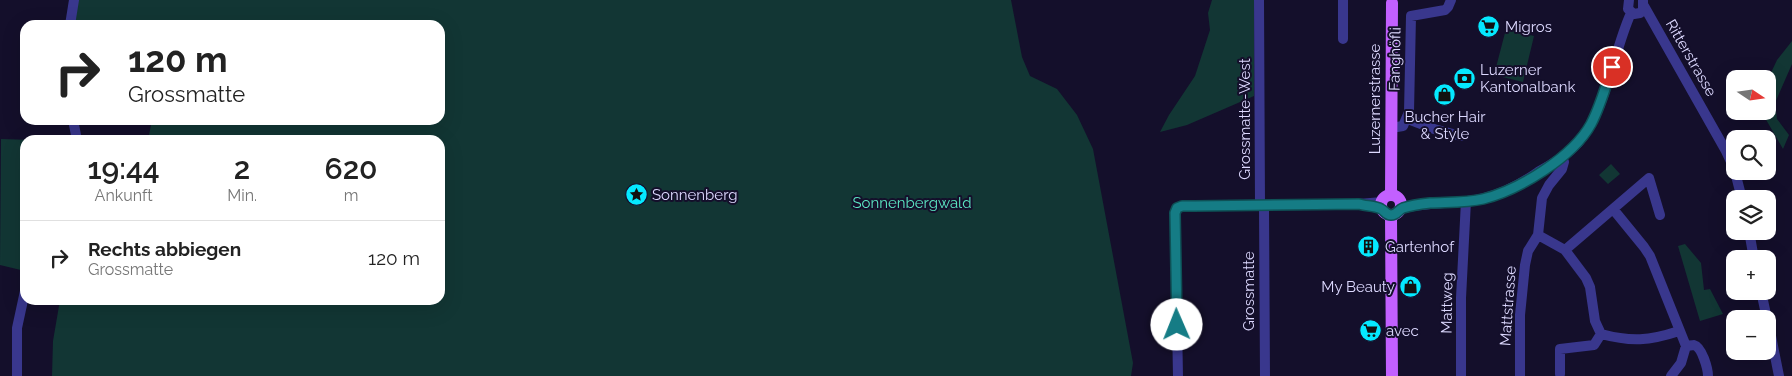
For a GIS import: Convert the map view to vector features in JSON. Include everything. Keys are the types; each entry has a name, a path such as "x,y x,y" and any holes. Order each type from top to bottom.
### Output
{"main road":[{"name":"Luzernerstrasse","path":"1392,1 1392,376"}],"street":[{"path":"71,20 74,0"},
{"name":"Grossmatte-West","path":"1259,0 1262,206"},
{"path":"1343,0 1343,39"},
{"name":"Fanghöfli","path":"1408,119 1410,112 1411,16 1444,10 1448,7 1450,0"},
{"path":"1178,376 1175,213 1177,208 1188,206 1420,204 1466,201 1502,193 1562,158 1578,142 1590,125 1641,9 1627,6 1629,0"},
{"name":"Ritterstrasse","path":"1641,9 1726,150 1734,168 1740,190"},
{"path":"1391,128 1401,127 1408,119 1434,129 1461,136"},
{"name":"Mattstrasse","path":"1520,376 1520,315 1525,265 1528,251 1538,235 1542,198 1562,168 1564,162 1562,158"},
{"path":"1565,250 1649,178 1660,215"},
{"name":"Mattweg","path":"1460,376 1461,298 1466,201"},
{"name":"Grossmatte","path":"1262,206 1265,376"},
{"path":"1613,209 1647,251 1686,346 1681,363 1671,376"},
{"path":"1538,235 1565,250 1586,278 1590,288 1595,321 1600,334 1594,345 1560,349 1560,374"},
{"path":"17,376 17,328 22,305"},
{"path":"1600,334 1640,340 1660,338 1679,331"},
{"path":"1686,346 1696,346 1700,349 1706,363 1708,376"},
{"path":"1776,360 1779,376"}],"green space":[{"name":"Sonnenbergwald","path":"77,0 1011,0 1022,57 1030,76 1057,89 1077,115 1093,149 1133,363 1131,376 52,376 53,341 59,305 445,305 445,135 149,135 151,125 445,125 445,20 73,20"},
{"path":"1212,0 1254,0 1254,96 1187,125 1160,132 1195,76 1210,30 1208,13"},
{"path":"1506,29 1534,36 1523,82 1494,75"},
{"path":"1792,41 1792,64 1776,101 1776,70 1772,70 1777,60"},
{"path":"1776,111 1777,119 1789,135 1783,149 1776,137 1776,130 1772,130 1766,120 1776,120"},
{"path":"1,139 20,140 20,270 0,265"},
{"path":"1611,164 1620,174 1608,184 1599,175"},
{"path":"1685,244 1701,263 1704,290 1710,289 1723,314 1700,321 1678,246"}],"place":[{"name":"Migros","path":"1489,27"},
{"name":"Luzerner Kantonalbank","path":"1464,79"},
{"name":"Bucher Hair & Style","path":"1445,94"},
{"name":"Sonnenberg","path":"636,195"},
{"name":"Gartenhof","path":"1369,247"},
{"name":"My Beauty","path":"1411,287"},
{"name":"avec","path":"1370,331"}],"route":[{"path":"1177,325 1175,213 1177,208 1182,206 1359,204 1382,209 1386,214 1394,215 1401,209 1420,204 1466,201 1502,193 1562,158 1578,142 1596,113 1612,67"}]}
